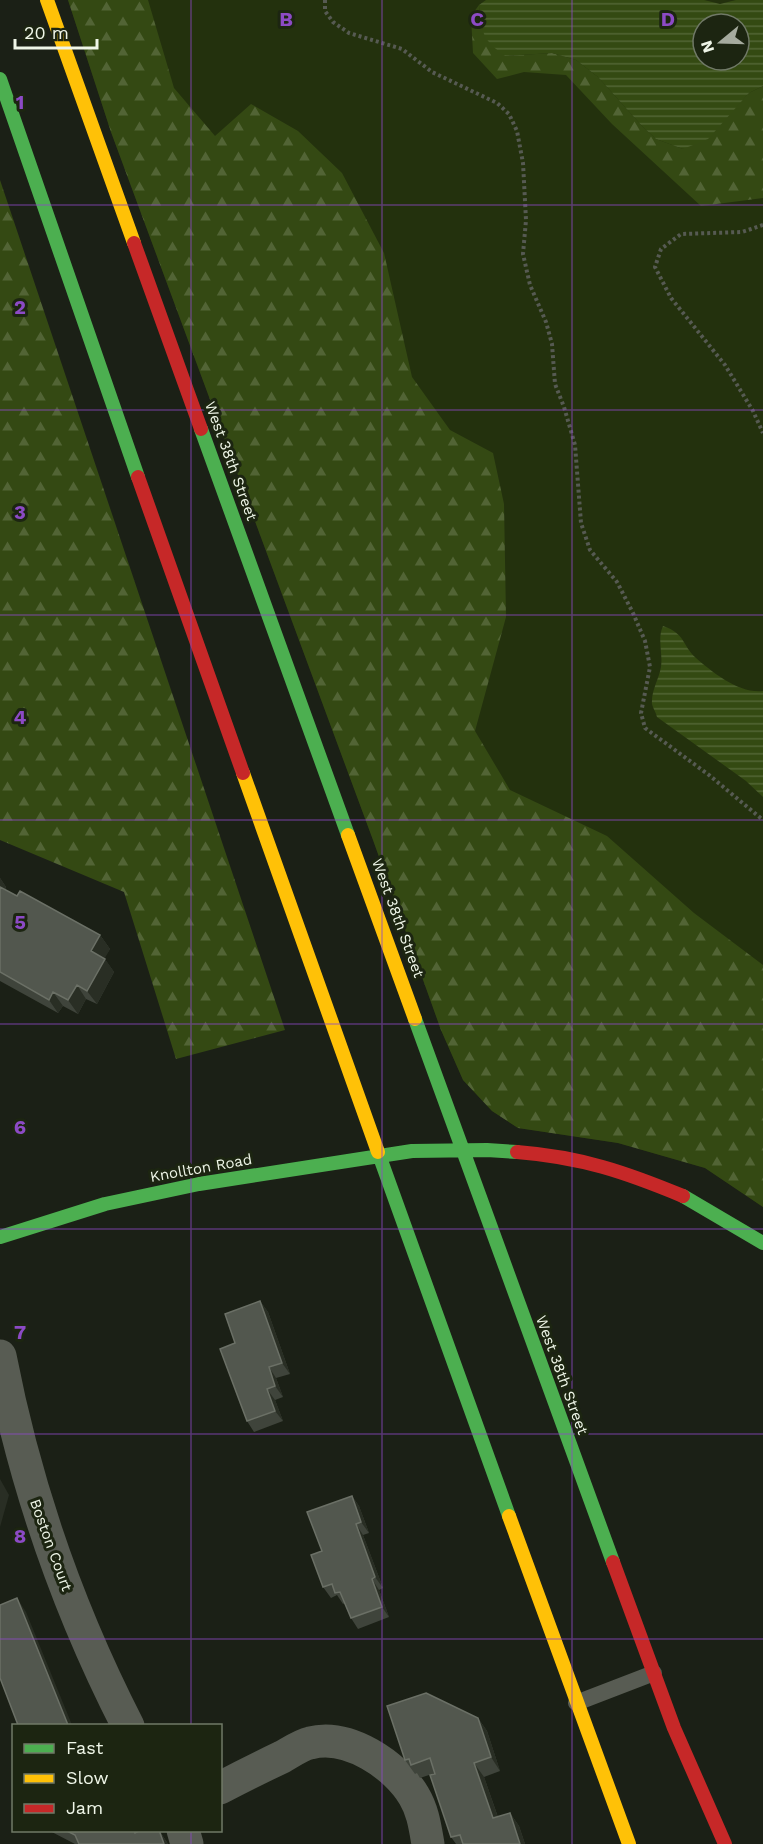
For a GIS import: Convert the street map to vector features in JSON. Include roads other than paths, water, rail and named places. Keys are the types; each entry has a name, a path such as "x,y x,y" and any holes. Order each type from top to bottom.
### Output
{"main road":[{"name":"West 38th Street","path":"48,2 96,140 654,1673 692,1773 725,1844"},
{"path":"0,79 111,403 380,1157 576,1703 630,1844"},
{"name":"Knollton Road","path":"0,1237 79,1211 164,1190 412,1151 463,1150 550,1155 623,1172 683,1196 763,1243"}],"street":[{"name":"Boston Court","path":"2,1378 31,1487 56,1561 94,1657 128,1724"},
{"path":"222,1787 307,1744 328,1742 354,1747 377,1758 398,1774 420,1806 428,1844"}],"lane":[{"path":"576,1703 654,1673"}]}
